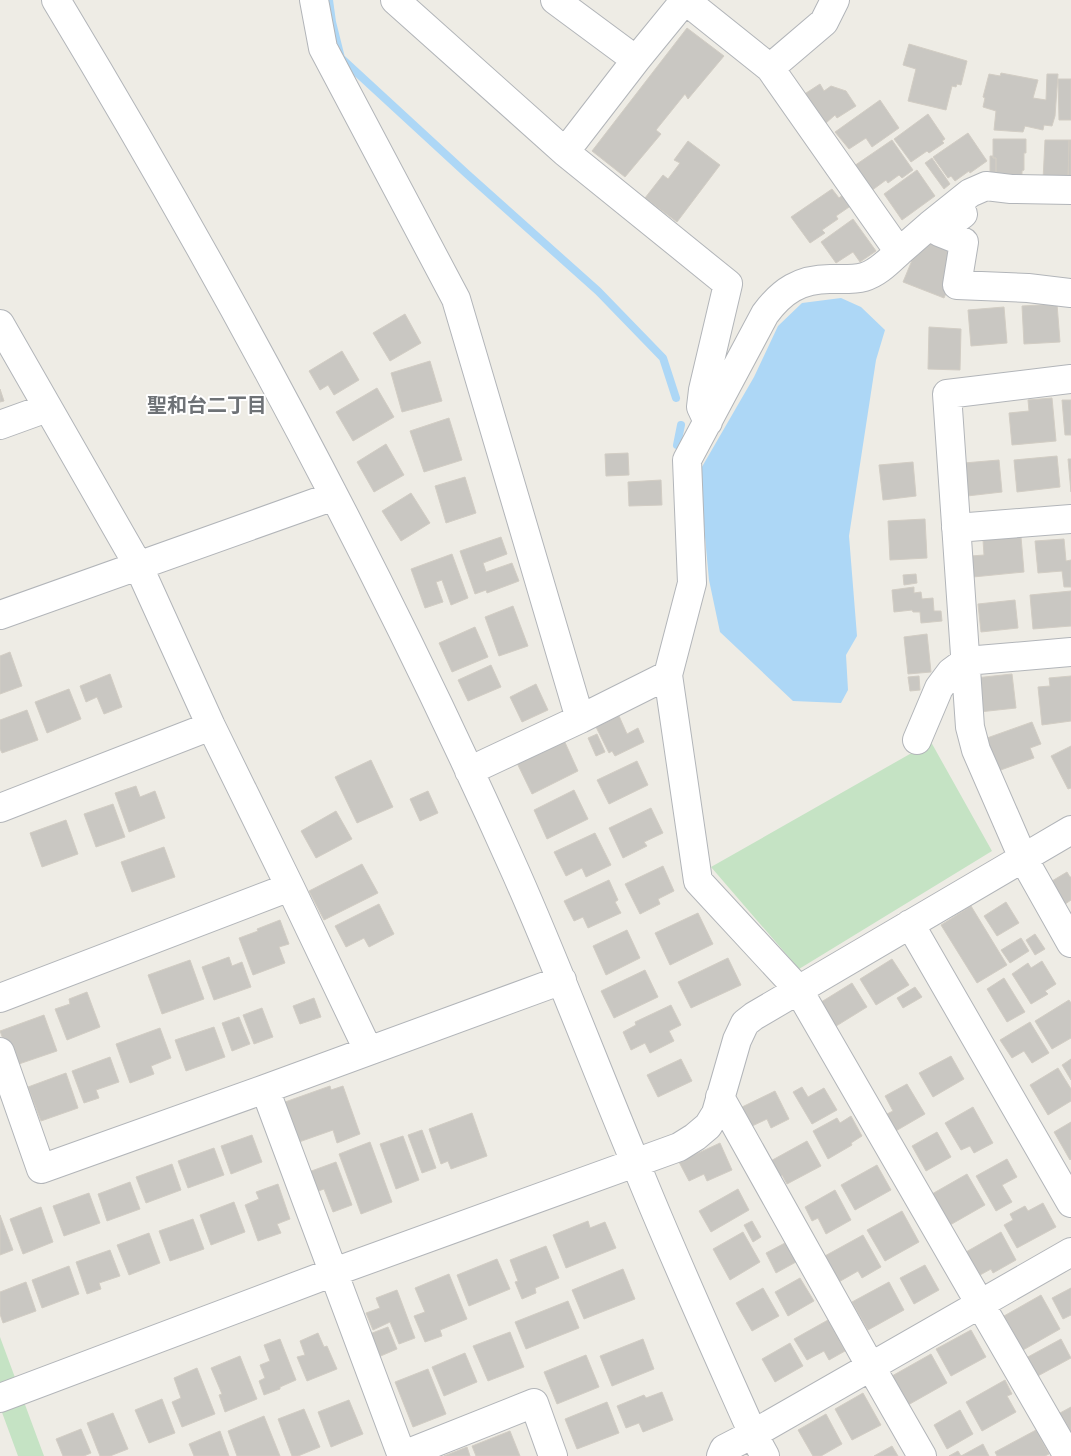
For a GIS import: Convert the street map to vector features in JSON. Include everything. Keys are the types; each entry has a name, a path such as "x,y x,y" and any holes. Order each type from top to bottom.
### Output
{"street":[{"path":"56,0 120,106 237,312 334,496 403,633 516,873 562,980 635,1163 691,1296 759,1445"},
{"path":"314,0 323,48 456,299 580,719"},
{"path":"395,0 565,152 728,284 703,390 701,407 708,422"},
{"path":"555,0 636,60"},
{"path":"565,152 685,0 770,68 899,252"},
{"path":"770,68 824,22 835,0"},
{"path":"1068,1456 798,989 698,881 668,675 692,583 686,460 765,314 779,296 789,289 814,280 865,277 876,271 970,193 986,186 1011,189 1071,190"},
{"path":"1071,203 983,198 940,232 964,242 957,285 1028,288 1071,293"},
{"path":"0,324 138,565 211,726 368,1050"},
{"path":"1071,380 947,394 970,727 976,750 1023,858 1071,943"},
{"path":"0,425 47,408"},
{"path":"0,615 334,496"},
{"path":"956,528 1071,519"},
{"path":"917,740 940,688 950,672 966,661 1071,652"},
{"path":"469,771 668,675"},
{"path":"0,808 211,726"},
{"path":"0,1398 334,1272 679,1147 708,1126 716,1113 737,1040 745,1023 798,989 1071,830"},
{"path":"0,998 290,887"},
{"path":"910,924 1071,1203"},
{"path":"0,1052 42,1169 562,980"},
{"path":"265,1089 401,1456 534,1403 553,1456"},
{"path":"720,1096 922,1456"},
{"path":"720,1456 724,1449 759,1445 871,1367 1071,1252"}],"green space":[{"path":"931,742 992,851 799,969 711,867"},
{"path":"0,1337 44,1456 18,1456 0,1407"}],"water":[{"path":"841,298 861,307 885,330 876,360 849,536 857,636 846,655 848,690 841,703 793,701 720,632 709,580 699,472 754,377 778,326 802,303"}],"building":[{"path":"687,28 724,56 688,99 685,94 656,130 661,134 625,177 592,151"},
{"path":"909,44 967,61 961,85 952,86 946,110 908,101 916,69 903,65"},
{"path":"1001,73 1038,80 1033,98 1046,100 1047,74 1058,74 1055,116 1052,126 1044,125 1043,130 1025,126 1023,132 994,130 996,111 983,107 985,98 983,97 989,74 1000,76"},
{"path":"1058,79 1071,79 1071,120 1059,120"},
{"path":"820,84 824,91 831,86 846,91 856,106 837,118 835,115 826,123 822,122 803,95"},
{"path":"880,100 899,128 872,147 866,138 849,149 835,132"},
{"path":"928,114 945,139 942,141 944,143 929,153 927,151 911,162 894,139"},
{"path":"968,133 987,161 955,181 951,176 948,178 933,157"},
{"path":"993,139 1026,139 1022,178 996,177"},
{"path":"892,140 913,170 902,178 899,175 888,183 886,180 871,191 854,166"},
{"path":"1045,140 1069,140 1068,181 1043,180"},
{"path":"1069,140 1071,140 1071,181 1068,181"},
{"path":"688,141 720,165 677,222 645,198 663,175 668,179 680,163 674,160"},
{"path":"990,156 996,158 996,174 990,174"},
{"path":"932,158 950,184 944,189 925,163"},
{"path":"917,170 935,196 902,220 884,194"},
{"path":"832,189 839,198 844,194 852,205 836,216 838,219 822,230 825,233 810,243 791,217"},
{"path":"853,219 876,251 860,262 853,252 836,263 821,242"},
{"path":"939,232 957,261 954,275 944,298 903,282 918,246"},
{"path":"1057,304 1060,342 1024,344 1022,306"},
{"path":"1004,307 1007,343 971,346 968,310"},
{"path":"405,314 421,343 390,361 373,333"},
{"path":"929,327 961,329 960,370 928,369"},
{"path":"342,351 359,380 334,395 328,385 320,390 309,371"},
{"path":"430,361 442,401 402,412 391,373"},
{"path":"377,388 394,417 353,441 336,412"},
{"path":"0,389 4,401 0,402"},
{"path":"1052,398 1056,441 1012,445 1009,413 1029,411 1028,400"},
{"path":"1062,400 1071,400 1071,435 1065,435"},
{"path":"449,418 462,460 424,472 410,431"},
{"path":"386,444 404,475 374,492 357,462"},
{"path":"628,453 629,475 606,476 605,454"},
{"path":"1057,456 1060,487 1017,492 1014,460"},
{"path":"1068,459 1071,459 1071,492"},
{"path":"999,460 1002,492 967,496 964,463"},
{"path":"913,462 916,496 883,500 879,465"},
{"path":"465,477 476,513 446,523 435,486"},
{"path":"661,480 662,505 629,506 628,482"},
{"path":"411,493 430,523 401,541 382,511"},
{"path":"925,519 927,558 890,560 888,521"},
{"path":"501,537 507,554 483,563 486,572 512,563 519,581 487,593 486,590 475,594 460,551"},
{"path":"1021,537 1024,572 973,577 971,556 984,555 983,540"},
{"path":"1064,539 1066,561 1071,560 1071,587 1064,587 1062,571 1038,573 1035,541"},
{"path":"452,554 468,598 451,605 442,580 436,582 443,602 425,608 411,569"},
{"path":"916,574 917,583 904,585 903,575"},
{"path":"914,587 914,593 921,592 922,599 933,598 934,611 941,611 942,621 921,623 920,612 913,612 912,610 894,612 892,590"},
{"path":"1071,591 1071,626 1033,629 1030,595"},
{"path":"1015,600 1018,628 981,632 978,604"},
{"path":"513,606 528,646 499,656 485,617"},
{"path":"475,627 488,657 452,672 439,643"},
{"path":"927,634 931,672 908,674 904,637"},
{"path":"10,652 22,686 0,694 0,656"},
{"path":"491,665 501,687 468,701 458,680"},
{"path":"110,674 122,707 104,714 97,697 86,702 80,686"},
{"path":"1012,674 1016,708 979,712 975,678"},
{"path":"919,676 920,690 910,691 908,677"},
{"path":"1071,676 1071,721 1042,725 1038,687 1050,686 1049,678"},
{"path":"536,684 548,710 522,722 510,697"},
{"path":"69,689 81,719 47,733 35,702"},
{"path":"27,710 38,740 2,753 0,749 0,720"},
{"path":"619,716 627,734 638,728 644,742 615,756 612,751 609,753 596,727"},
{"path":"1032,722 1041,744 1030,748 1034,758 998,771 987,738"},
{"path":"597,734 605,752 596,756 588,738"},
{"path":"563,738 578,771 532,794 516,761"},
{"path":"1071,746 1071,788 1068,789 1051,756"},
{"path":"371,760 393,807 357,823 335,777"},
{"path":"637,761 648,785 609,804 597,780"},
{"path":"136,786 140,797 155,791 165,818 129,832 115,793"},
{"path":"574,790 588,819 547,839 534,810"},
{"path":"428,791 438,813 420,821 410,799"},
{"path":"113,804 125,837 96,847 84,814"},
{"path":"651,808 663,833 644,842 647,846 623,858 609,828"},
{"path":"336,811 352,839 316,858 301,831"},
{"path":"66,820 78,854 42,867 30,833"},
{"path":"595,833 611,865 586,877 582,868 566,876 554,852"},
{"path":"164,847 175,877 132,892 121,862"},
{"path":"362,864 378,893 324,920 309,891"},
{"path":"663,866 674,891 658,899 660,904 640,914 625,884"},
{"path":"1067,872 1071,877 1071,900 1061,907 1047,884"},
{"path":"609,880 618,900 615,902 621,913 588,928 583,917 574,921 564,901"},
{"path":"1006,902 1019,923 997,936 984,916"},
{"path":"379,904 394,934 369,947 364,938 346,947 335,926"},
{"path":"971,906 1007,965 977,983 941,925"},
{"path":"698,913 713,944 670,965 655,933"},
{"path":"280,920 289,944 279,947 285,963 253,975 239,938"},
{"path":"627,930 640,958 606,975 593,946"},
{"path":"1035,934 1045,949 1035,955 1026,940"},
{"path":"1021,938 1029,951 1010,963 1001,950"},
{"path":"229,957 232,966 242,962 251,987 214,1000 202,967"},
{"path":"728,958 741,985 691,1008 678,982"},
{"path":"892,959 909,985 876,1005 860,979"},
{"path":"190,960 204,999 162,1014 148,975"},
{"path":"1042,961 1056,984 1045,991 1048,994 1031,1004 1012,974 1028,963 1031,968"},
{"path":"645,970 658,997 614,1018 601,991"},
{"path":"1004,978 1025,1012 1007,1022 987,989"},
{"path":"852,983 867,1007 833,1028 818,1004"},
{"path":"915,987 922,997 903,1008 897,998"},
{"path":"87,992 100,1027 67,1040 55,1009 70,1004 69,999"},
{"path":"314,998 321,1017 300,1024 293,1006"},
{"path":"1069,1000 1071,1003 1071,1038 1052,1049 1035,1021"},
{"path":"671,1005 681,1025 669,1031 674,1041 650,1053 645,1043 631,1050 623,1032 636,1025 635,1022"},
{"path":"262,1008 273,1037 254,1044 243,1015"},
{"path":"44,1015 57,1051 13,1066 0,1031"},
{"path":"239,1017 250,1044 232,1051 222,1023"},
{"path":"1030,1022 1049,1053 1032,1063 1024,1051 1012,1058 1000,1040"},
{"path":"214,1027 225,1057 186,1071 175,1040"},
{"path":"160,1028 171,1058 151,1066 154,1074 130,1083 116,1044"},
{"path":"951,1056 964,1079 933,1097 919,1073"},
{"path":"110,1057 119,1082 96,1090 99,1098 84,1103 72,1071"},
{"path":"681,1059 692,1081 658,1097 647,1075"},
{"path":"1071,1059 1071,1080 1062,1065"},
{"path":"1058,1068 1071,1089 1071,1101 1048,1115 1030,1085"},
{"path":"66,1073 78,1108 41,1121 28,1087"},
{"path":"907,1084 925,1114 894,1132 885,1115 893,1111 885,1096"},
{"path":"330,1086 331,1090 343,1086 360,1134 337,1143 333,1130 299,1142 285,1102"},
{"path":"802,1087 808,1097 824,1088 837,1110 812,1124 793,1092"},
{"path":"775,1091 789,1119 771,1128 767,1119 750,1127 740,1108"},
{"path":"973,1107 993,1143 974,1153 970,1146 961,1150 945,1123"},
{"path":"472,1113 487,1156 451,1169 448,1161 441,1164 429,1129"},
{"path":"851,1116 862,1136 851,1143 852,1145 828,1159 813,1131 837,1118 840,1123"},
{"path":"1071,1122 1071,1159 1070,1160 1054,1132"},
{"path":"422,1130 436,1168 422,1173 408,1135"},
{"path":"937,1132 951,1157 926,1171 912,1146"},
{"path":"252,1135 262,1162 231,1174 221,1146"},
{"path":"403,1136 419,1180 396,1189 380,1144"},
{"path":"807,1141 821,1166 787,1184 782,1175 775,1179 767,1163"},
{"path":"370,1142 392,1202 361,1214 339,1154"},
{"path":"720,1143 732,1170 707,1181 704,1174 689,1181 679,1162"},
{"path":"214,1148 224,1175 188,1188 178,1161"},
{"path":"1007,1159 1017,1177 1002,1185 1012,1202 996,1211 976,1176"},
{"path":"336,1162 352,1205 333,1212 324,1189 313,1193 306,1173"},
{"path":"172,1164 181,1190 146,1203 136,1177"},
{"path":"877,1165 891,1190 855,1210 841,1185"},
{"path":"967,1174 985,1205 950,1225 932,1194"},
{"path":"130,1182 140,1209 107,1221 98,1194"},
{"path":"278,1184 290,1219 277,1224 281,1233 258,1241 245,1205 259,1199 256,1192"},
{"path":"738,1189 749,1210 711,1232 699,1211"},
{"path":"835,1190 851,1220 826,1234 818,1218 812,1221 805,1207"},
{"path":"89,1193 100,1223 64,1236 53,1206"},
{"path":"234,1202 245,1232 211,1245 200,1215"},
{"path":"1043,1203 1056,1227 1017,1248 1004,1225 1013,1220 1010,1214 1025,1206 1028,1211"},
{"path":"41,1207 53,1242 23,1254 10,1219"},
{"path":"902,1211 919,1242 885,1261 867,1230"},
{"path":"0,1215 13,1250 0,1255"},
{"path":"193,1219 204,1249 170,1261 159,1231"},
{"path":"588,1221 590,1228 605,1222 616,1248 566,1268 553,1235"},
{"path":"752,1221 761,1237 753,1242 744,1225"},
{"path":"743,1232 760,1262 730,1280 713,1249"},
{"path":"1001,1232 1016,1260 993,1273 991,1269 980,1275 966,1252"},
{"path":"149,1233 160,1263 129,1275 117,1245"},
{"path":"863,1235 881,1267 862,1278 858,1271 837,1283 823,1257"},
{"path":"785,1243 796,1262 776,1273 766,1253"},
{"path":"546,1246 559,1278 535,1288 536,1293 522,1299 515,1282 518,1281 510,1260"},
{"path":"110,1250 120,1276 99,1283 101,1289 87,1294 76,1262"},
{"path":"497,1259 510,1289 469,1306 457,1275"},
{"path":"925,1265 939,1290 914,1304 900,1278"},
{"path":"69,1266 79,1294 42,1308 32,1280"},
{"path":"623,1269 635,1299 584,1319 572,1290"},
{"path":"449,1274 467,1319 440,1330 442,1336 425,1342 414,1316 425,1312 415,1288"},
{"path":"800,1278 814,1301 788,1316 775,1292"},
{"path":"26,1282 36,1311 3,1323 0,1314 0,1292"},
{"path":"889,1282 904,1310 868,1330 852,1302"},
{"path":"763,1288 779,1316 752,1331 736,1303"},
{"path":"1071,1288 1071,1315 1063,1319 1052,1298"},
{"path":"397,1290 415,1338 399,1344 390,1322 373,1330 366,1313 380,1308 376,1298"},
{"path":"1041,1295 1060,1329 1023,1350 1004,1316"},
{"path":"568,1301 579,1328 526,1349 515,1322"},
{"path":"828,1320 845,1351 829,1360 824,1351 807,1360 794,1339"},
{"path":"388,1327 397,1349 376,1358 367,1335"},
{"path":"971,1330 986,1357 951,1376 936,1349"},
{"path":"510,1332 524,1367 488,1381 473,1346"},
{"path":"318,1333 324,1347 327,1346 337,1369 307,1381 297,1357 305,1355 300,1341"},
{"path":"280,1339 296,1380 264,1395 259,1381 265,1378 260,1365 270,1361 264,1345"},
{"path":"643,1339 654,1369 612,1386 600,1356"},
{"path":"1061,1339 1071,1358 1036,1377 1026,1358"},
{"path":"790,1343 803,1366 775,1382 762,1359"},
{"path":"465,1353 477,1382 444,1396 432,1367"},
{"path":"931,1354 947,1383 908,1405 892,1376"},
{"path":"586,1355 599,1387 557,1404 544,1372"},
{"path":"240,1356 257,1399 225,1412 219,1395 222,1394 211,1368"},
{"path":"197,1368 215,1414 182,1427 172,1402 181,1398 174,1378"},
{"path":"428,1369 446,1414 413,1427 395,1382"},
{"path":"1005,1380 1012,1394 1007,1396 1016,1412 982,1431 966,1402"},
{"path":"662,1392 673,1420 643,1432 639,1423 626,1428 617,1406 644,1395 646,1398"},
{"path":"863,1393 881,1425 852,1440 835,1409"},
{"path":"162,1399 175,1433 149,1443 135,1410"},
{"path":"349,1400 363,1434 331,1447 318,1412"},
{"path":"607,1402 619,1433 577,1449 565,1419"},
{"path":"1071,1407 1071,1432 1060,1413"},
{"path":"304,1409 320,1447 298,1456 292,1456 278,1419"},
{"path":"960,1410 973,1434 947,1449 934,1425"},
{"path":"113,1413 128,1449 110,1456 100,1456 87,1423"},
{"path":"826,1414 842,1444 821,1456 813,1456 798,1430"},
{"path":"264,1416 280,1456 237,1456 228,1431"},
{"path":"81,1429 91,1453 84,1456 63,1456 56,1439"},
{"path":"1036,1430 1049,1454 1045,1456 997,1456 995,1452"},
{"path":"220,1431 229,1456 194,1456 189,1444"},
{"path":"510,1431 520,1456 476,1456 472,1446"},
{"path":"983,1444 989,1456 961,1456"},
{"path":"892,1446 898,1456 874,1456"},
{"path":"467,1447 470,1456 444,1456"},
{"path":"958,1451 961,1456 949,1456"}],"waterway":[{"path":"329,0 332,22 341,58 598,291 663,358 676,398"},
{"path":"677,445 681,425"}],"district":[{"name":"聖和台二丁目","path":"207,405"}]}
